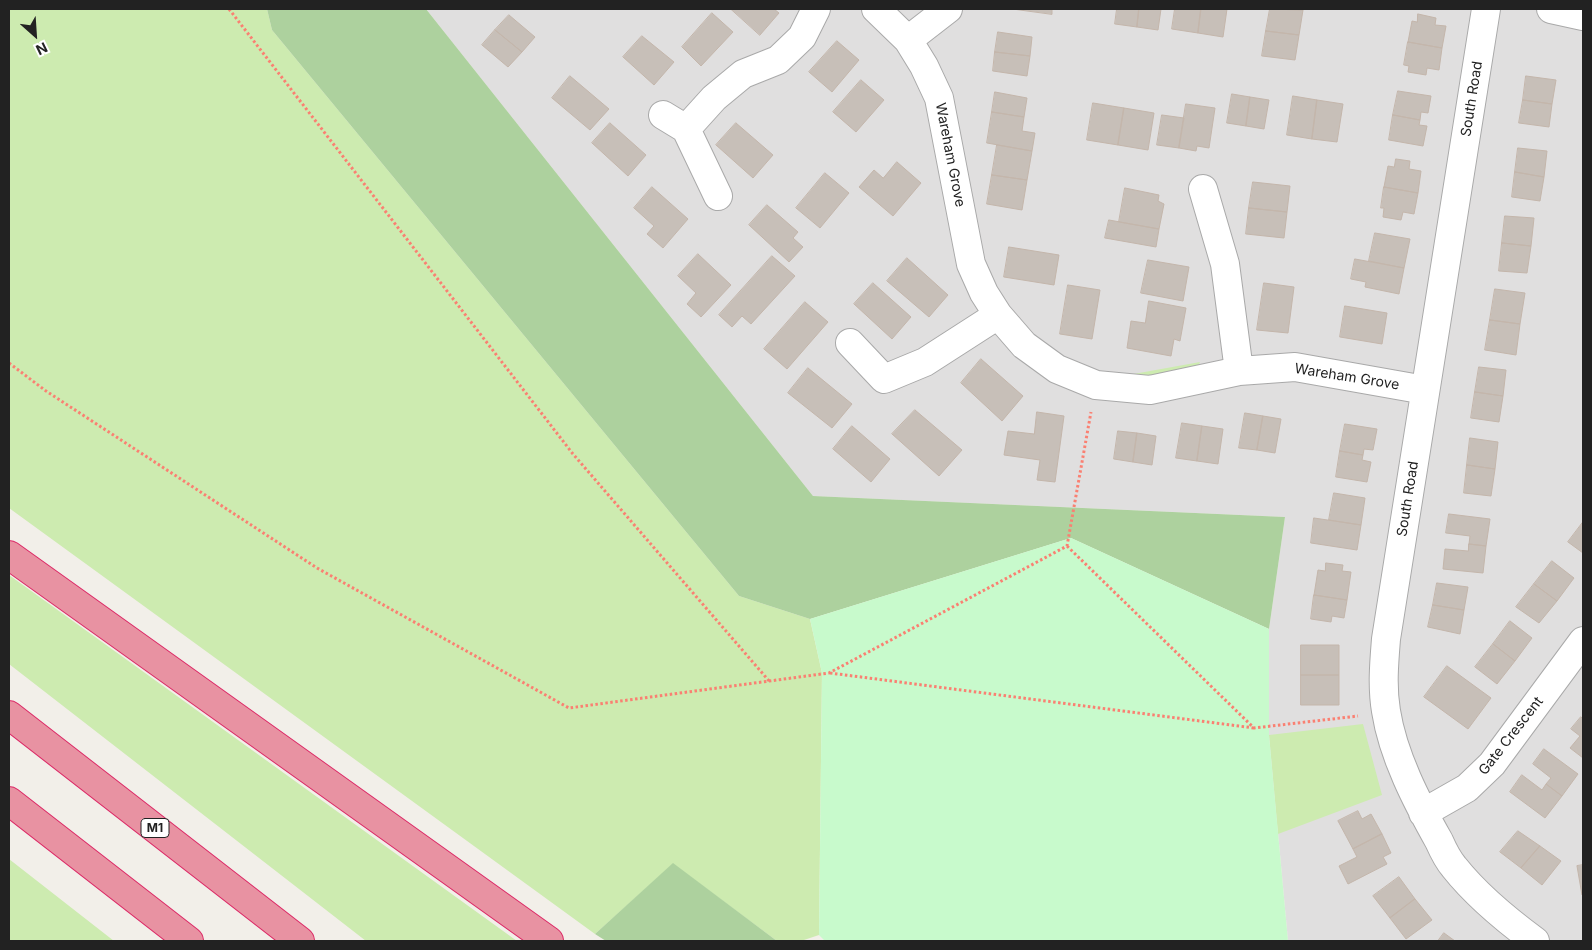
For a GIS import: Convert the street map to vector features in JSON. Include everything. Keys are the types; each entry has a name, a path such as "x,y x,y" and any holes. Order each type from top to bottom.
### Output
{"highway":[{"path":"9,555 549,941"},
{"name":"M1","path":"9,715 300,941"},
{"path":"9,801 189,941"}],"street":[{"path":"686,129 714,98 744,74 778,60 802,37 816,9"},
{"name":"Wareham Grove","path":"876,9 908,40 924,66 939,98 971,264 984,293 998,315 1024,345 1057,370 1096,385 1150,390 1239,371 1296,367 1425,390"},
{"path":"908,40 948,9"},
{"name":"South Road","path":"1486,9 1386,639 1383,679 1386,712 1396,748 1423,813 1452,866 1506,919 1535,941"},
{"path":"1552,9 1583,16"},
{"path":"663,115 686,129 718,196"},
{"path":"1203,189 1225,264 1239,371"},
{"path":"850,343 884,379 924,362 998,315"},
{"name":"Gate Crescent","path":"1423,813 1467,788 1492,764 1583,641"}],"path":[{"path":"229,9 573,454 770,682"},
{"path":"9,363 46,392 317,568 569,708 829,673 1254,728 1386,712"},
{"path":"1067,546 1096,385"},
{"path":"829,673 1067,546"},
{"path":"1067,546 1254,728"}],"shaded area":[{"path":"426,9 1583,9 1583,941 1288,941 1269,735 1269,629 1285,517 813,496"}],"green space":[{"path":"9,9 267,9 272,30 739,596 810,619 822,673 819,935 801,941 777,941 673,864 595,934 9,508"},
{"path":"267,9 426,9 813,496 1285,517 1269,629 1071,538 810,619 739,596 272,30"},
{"path":"1200,362 1196,372 1153,379 1128,375"},
{"path":"1071,538 1269,629 1269,735 1288,941 825,941 819,935 822,673 810,619"},
{"path":"9,575 517,941 366,941 9,664"},
{"path":"1363,724 1382,795 1278,834 1269,735"},
{"path":"9,859 114,941 9,941"},
{"path":"673,863 777,941 606,941 595,934"}],"building":[{"path":"731,9 774,9 779,13 760,35"},
{"path":"1013,9 1052,9 1052,14"},
{"path":"1117,9 1139,9 1137,27 1115,24"},
{"path":"1139,9 1161,9 1158,30 1137,27"},
{"path":"1175,9 1201,9 1198,33 1172,29"},
{"path":"1201,9 1227,9 1223,37 1198,33"},
{"path":"1270,9 1303,10 1299,35 1266,31"},
{"path":"712,13 733,32 701,66 682,47"},
{"path":"1418,14 1436,18 1435,25 1446,26 1442,48 1408,42 1412,21 1417,22"},
{"path":"509,15 535,37 522,52 495,30"},
{"path":"495,30 522,52 508,67 482,45"},
{"path":"1266,31 1299,35 1295,60 1262,56"},
{"path":"998,32 1032,37 1030,56 995,52"},
{"path":"642,36 674,62 654,85 623,57"},
{"path":"837,41 859,60 832,92 809,72"},
{"path":"1408,42 1442,48 1439,70 1427,68 1426,75 1408,72 1409,66 1404,65"},
{"path":"995,52 1030,56 1027,76 993,71"},
{"path":"570,76 609,109 590,130 552,98"},
{"path":"1526,76 1556,80 1552,104 1523,100"},
{"path":"861,80 884,100 856,132 833,112"},
{"path":"1398,91 1431,96 1428,113 1421,112 1420,120 1393,115"},
{"path":"995,92 1027,98 1024,117 992,112"},
{"path":"1232,94 1250,97 1246,126 1227,123"},
{"path":"1293,96 1317,100 1312,139 1287,135"},
{"path":"1250,97 1269,100 1264,129 1246,126"},
{"path":"1317,100 1343,104 1337,142 1312,139"},
{"path":"1523,100 1552,104 1549,127 1519,123"},
{"path":"1093,103 1124,108 1118,145 1087,140"},
{"path":"1186,104 1215,108 1209,148 1197,146 1196,151 1179,148"},
{"path":"1124,108 1154,113 1148,150 1118,145"},
{"path":"992,112 1024,117 1022,131 1035,133 1032,151 987,143"},
{"path":"1162,115 1184,118 1179,148 1157,145"},
{"path":"1393,115 1420,120 1419,125 1427,126 1423,146 1389,140"},
{"path":"610,123 646,155 628,176 592,143"},
{"path":"736,123 773,155 753,178 716,145"},
{"path":"997,145 1032,151 1027,180 992,175"},
{"path":"1518,148 1547,151 1544,177 1515,172"},
{"path":"1396,159 1410,161 1409,169 1421,171 1418,193 1384,187 1388,166 1394,167"},
{"path":"897,162 921,183 893,216 859,187 874,170 883,178"},
{"path":"1515,172 1544,177 1540,201 1512,197"},
{"path":"825,173 849,193 820,228 796,208"},
{"path":"992,175 1027,180 1022,210 987,204"},
{"path":"1253,182 1290,186 1287,212 1249,208"},
{"path":"652,187 688,219 663,248 647,234 654,226 634,208"},
{"path":"1384,187 1418,193 1414,214 1403,212 1401,220 1383,217 1384,208 1381,208"},
{"path":"1125,188 1159,195 1158,201 1164,204 1159,229 1119,222"},
{"path":"767,205 798,232 793,238 803,247 789,262 749,225"},
{"path":"1249,208 1287,212 1284,238 1246,234"},
{"path":"1505,216 1534,218 1531,246 1502,243"},
{"path":"1109,220 1159,229 1156,247 1105,238"},
{"path":"1375,233 1410,239 1404,268 1369,261"},
{"path":"1502,243 1531,246 1527,273 1499,271"},
{"path":"1009,247 1059,255 1054,285 1004,277"},
{"path":"698,254 731,285 701,317 687,304 696,293 678,276"},
{"path":"772,256 795,276 751,324 742,316 732,327 719,315"},
{"path":"907,258 948,295 929,317 887,281"},
{"path":"1355,259 1404,268 1399,294 1365,287 1366,282 1351,279"},
{"path":"1148,260 1189,267 1183,301 1141,293"},
{"path":"873,283 911,317 892,339 854,304"},
{"path":"1264,283 1294,287 1288,333 1257,330"},
{"path":"1068,285 1100,290 1092,339 1060,334"},
{"path":"1495,289 1525,293 1520,324 1490,320"},
{"path":"1149,301 1186,308 1180,341 1174,339 1171,356 1127,348 1131,321 1145,323"},
{"path":"805,302 828,322 787,369 764,349"},
{"path":"1345,306 1387,313 1382,344 1340,337"},
{"path":"1490,320 1520,324 1516,355 1485,350"},
{"path":"981,359 1023,396 1002,421 961,383"},
{"path":"1479,367 1506,370 1503,396 1475,392"},
{"path":"808,368 852,404 832,428 788,393"},
{"path":"1475,392 1503,396 1499,422 1471,418"},
{"path":"915,410 962,450 939,476 892,434"},
{"path":"1037,412 1064,416 1055,482 1037,480 1040,460 1004,455 1008,431 1034,434"},
{"path":"1245,413 1263,416 1257,450 1239,448"},
{"path":"1263,416 1281,419 1275,453 1257,450"},
{"path":"1182,423 1202,426 1197,461 1176,458"},
{"path":"1345,424 1377,429 1373,450 1364,449 1363,455 1340,451"},
{"path":"852,426 890,459 871,482 833,449"},
{"path":"1202,426 1223,429 1218,464 1197,461"},
{"path":"1118,431 1137,433 1133,462 1114,459"},
{"path":"1137,433 1156,436 1152,465 1133,462"},
{"path":"1470,438 1498,442 1495,469 1467,465"},
{"path":"1340,451 1363,455 1362,460 1371,462 1367,482 1336,477"},
{"path":"1467,465 1495,469 1491,496 1464,493"},
{"path":"1334,493 1365,498 1361,525 1329,520"},
{"path":"1449,514 1490,519 1486,546 1469,544 1470,536 1446,533"},
{"path":"1314,518 1361,525 1357,550 1311,543"},
{"path":"1583,522 1583,553 1568,542"},
{"path":"1469,544 1486,546 1483,573 1443,569 1445,549 1468,551"},
{"path":"1552,561 1574,578 1557,601 1534,584"},
{"path":"1326,563 1343,565 1342,571 1351,572 1347,600 1314,595 1318,570 1325,571"},
{"path":"1437,583 1468,587 1464,610 1433,605"},
{"path":"1534,584 1557,601 1539,623 1516,607"},
{"path":"1314,595 1347,600 1344,618 1332,616 1331,622 1311,619"},
{"path":"1433,605 1464,610 1460,634 1428,627"},
{"path":"1510,621 1532,638 1515,661 1493,644"},
{"path":"1493,644 1515,661 1497,684 1475,667"},
{"path":"1301,645 1339,645 1339,675 1301,675"},
{"path":"1447,666 1491,698 1468,729 1424,697"},
{"path":"1301,675 1339,675 1339,705 1301,705"},
{"path":"1581,717 1583,719 1583,758 1570,748 1580,736 1571,729"},
{"path":"1544,749 1578,774 1562,796 1546,784 1551,778 1533,764"},
{"path":"1522,775 1542,790 1546,784 1562,796 1545,818 1510,792"},
{"path":"1358,811 1362,819 1371,814 1382,834 1353,849 1338,821"},
{"path":"1518,831 1540,846 1521,868 1500,852"},
{"path":"1382,834 1391,853 1383,857 1387,864 1348,884 1339,866 1357,857 1353,849"},
{"path":"1540,846 1561,861 1542,885 1521,868"},
{"path":"1583,865 1583,895 1582,895 1577,866"},
{"path":"1399,877 1415,899 1390,918 1373,896"},
{"path":"1415,899 1432,920 1406,939 1390,918"},
{"path":"1444,933 1455,941 1438,941"}]}
